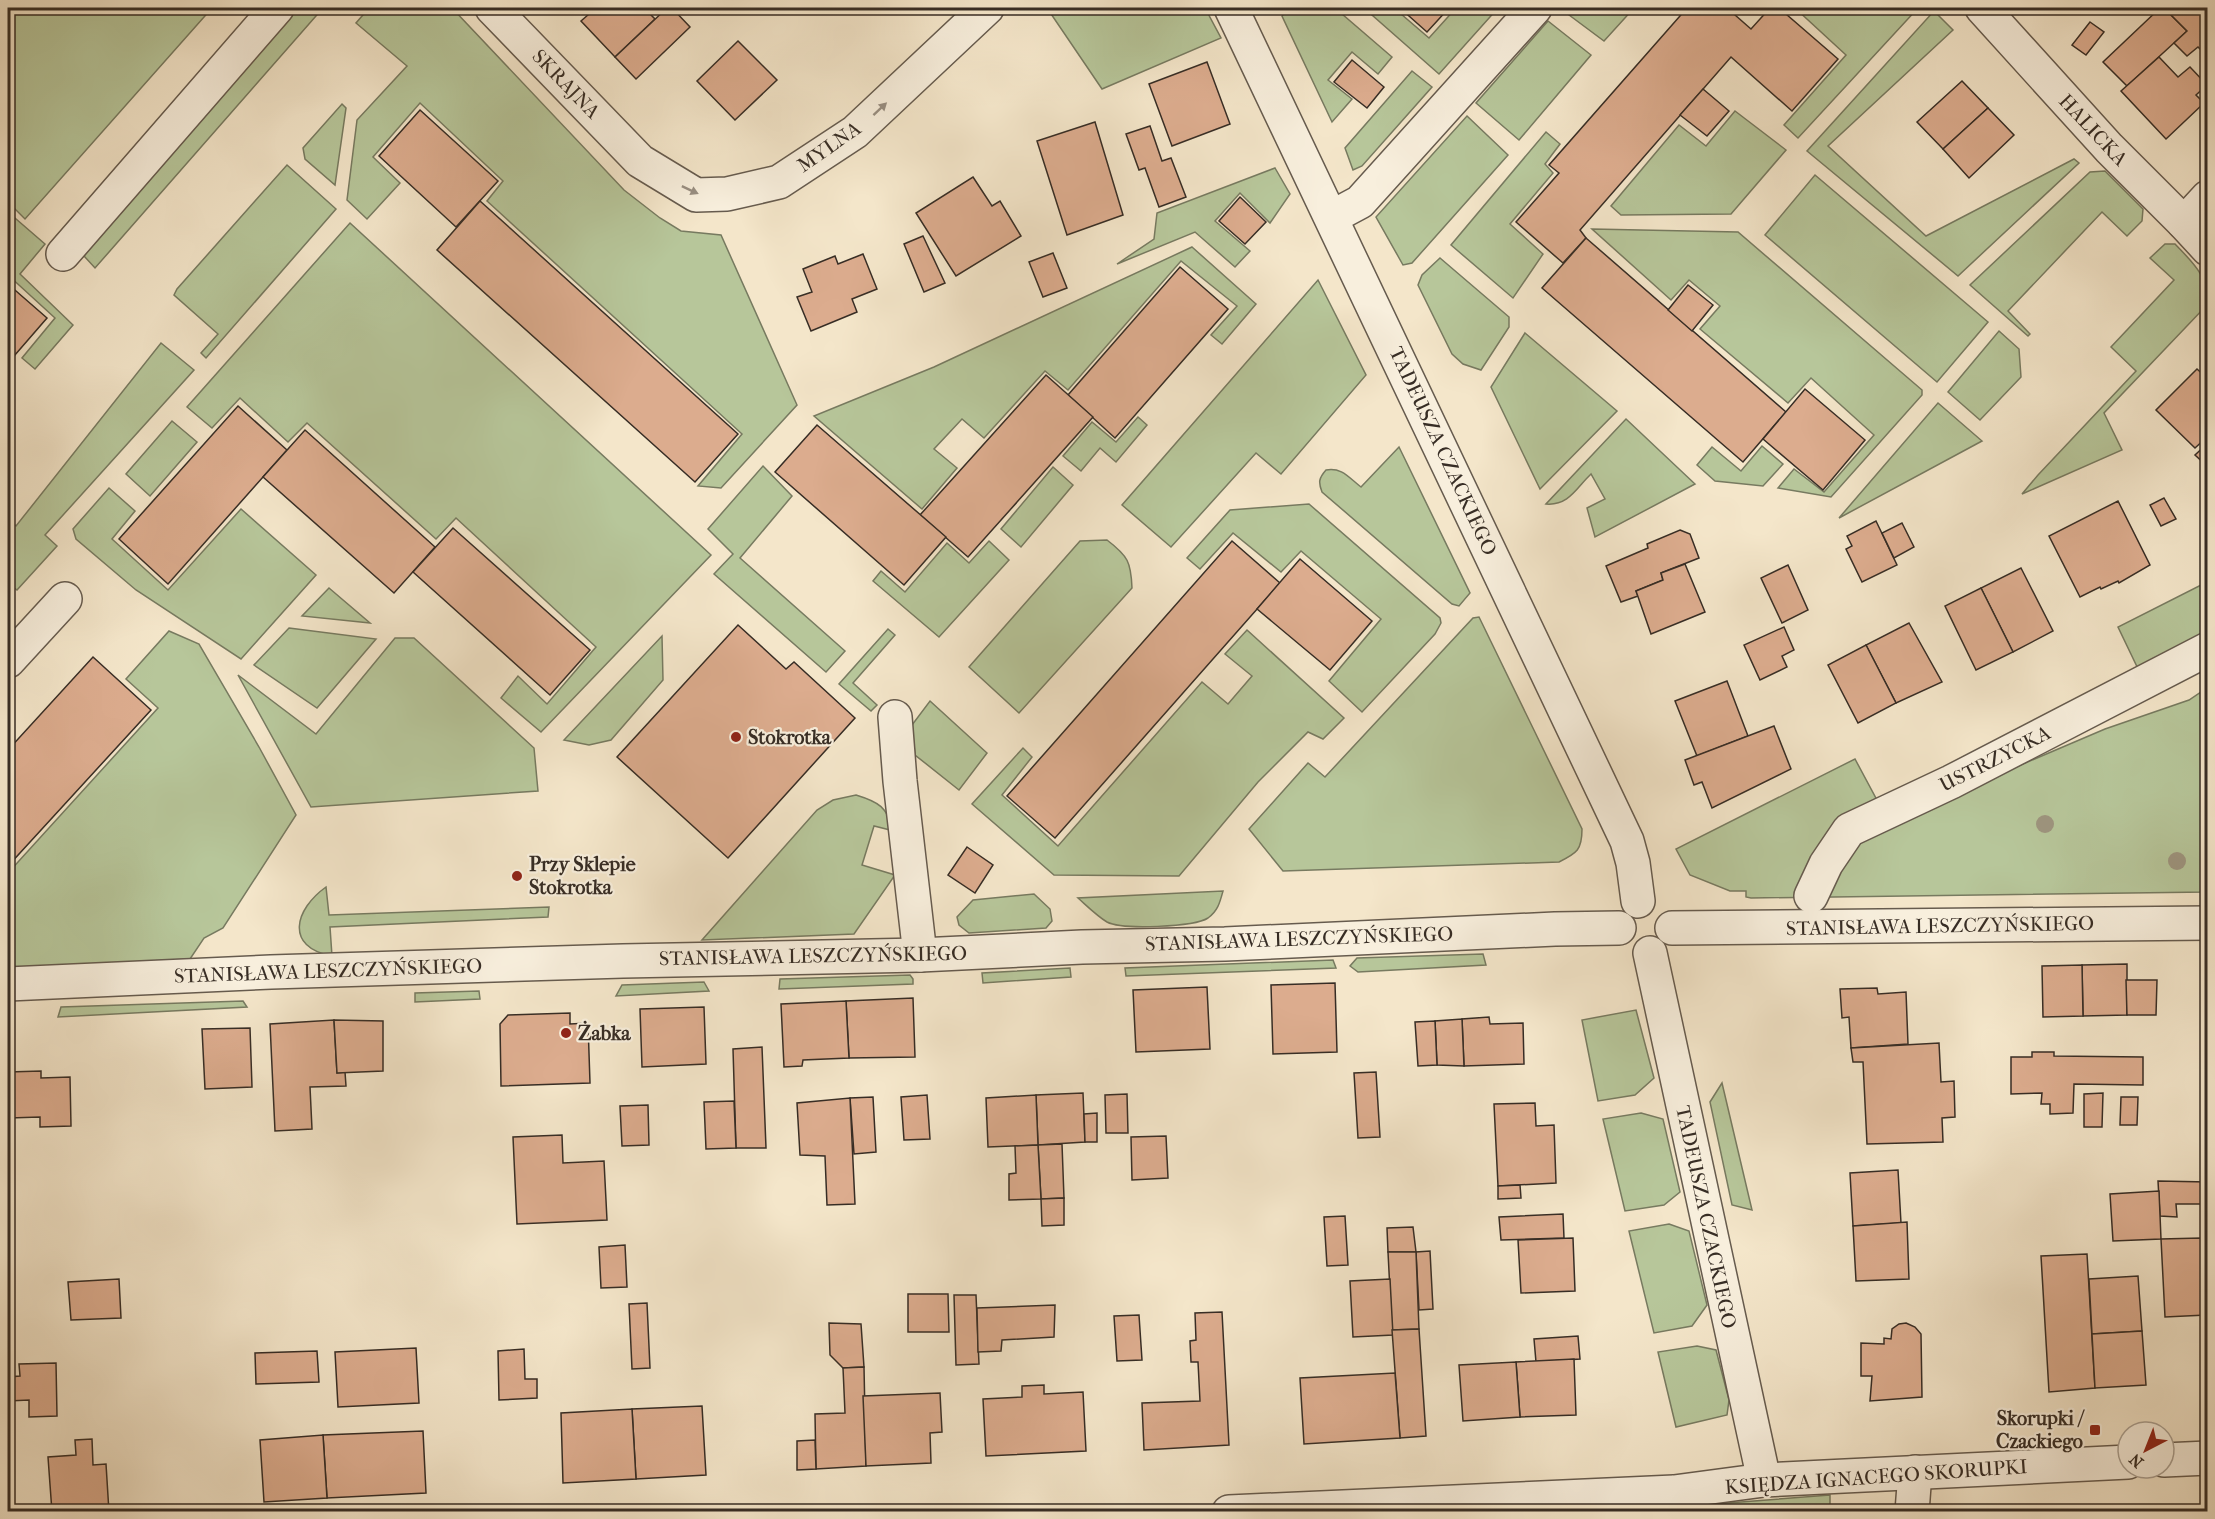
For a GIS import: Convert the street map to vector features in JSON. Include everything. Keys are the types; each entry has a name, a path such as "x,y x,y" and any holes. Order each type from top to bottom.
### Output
{"street":[{"path":"63,254 277,8"},
{"name":"SKRAJNA","path":"492,8 640,161"},
{"name":"MYLNA","path":"640,161 696,195 727,194 779,182 855,132 987,8"},
{"name":"TADEUSZA CZACKIEGO","path":"1231,8 1627,841 1633,863 1638,901"},
{"path":"1332,217 1360,202 1535,8"},
{"name":"HALICKA","path":"1982,8 2109,148 2208,249"},
{"path":"2184,223 2208,197"},
{"path":"8,661 65,600"},
{"name":"USTRZYCKA","path":"1811,896 1826,864 1849,830 1951,782 2208,649"},
{"path":"895,717 920,955"},
{"path":"1638,901 1654,902 1662,906 1668,912 1672,928 1665,944 1650,952 1633,950 1621,937 1620,919 1624,912 1638,901"},
{"name":"STANISŁAWA LESZCZYŃSKIEGO","path":"1672,928 2208,923"},
{"name":"STANISŁAWA LESZCZYŃSKIEGO","path":"8,984 330,970 920,955 1546,929 1619,928"},
{"name":"TADEUSZA CZACKIEGO","path":"1650,952 1764,1480"},
{"path":"2176,1459 2208,1458"},
{"name":"KSIĘDZA IGNACEGO SKORUPKI","path":"1229,1512 1674,1492 1764,1480 2116,1463"},
{"path":"1912,1512 1915,1472"}],"green space":[{"path":"8,8 212,8 25,219 8,202"},
{"path":"298,8 323,8 95,268 84,256 91,246"},
{"path":"369,8 452,8 624,190 681,231 721,235 797,405 721,488 698,486 742,434 487,201 503,181 420,103 373,157 400,183 367,219 347,200 357,120 407,66 356,23"},
{"path":"1047,8 1205,8 1221,38 1102,89"},
{"path":"1289,8 1335,8 1392,57 1378,74 1352,52 1328,80 1352,99 1332,122 1282,16"},
{"path":"1364,8 1394,8 1429,38 1456,8 1498,8 1439,74"},
{"path":"1562,8 1634,8 1604,41"},
{"path":"1795,8 1918,8 1798,138 1784,125 1846,55"},
{"path":"1934,11 1953,30 1828,146 1926,236 2074,159 2079,163 1958,276 1807,151"},
{"path":"1548,21 1591,55 1519,140 1476,103"},
{"path":"1412,71 1432,87 1362,166 1353,170 1345,148"},
{"path":"342,104 346,108 335,185 305,159 303,148"},
{"path":"1735,111 1786,150 1731,214 1621,215 1611,206 1679,125 1706,146"},
{"path":"1467,116 1508,155 1412,263 1403,265 1376,217"},
{"path":"1546,132 1560,144 1545,164 1553,173 1510,224 1543,254 1513,298 1451,245"},
{"path":"287,165 336,209 206,358 201,353 218,334 174,295"},
{"path":"1275,168 1290,194 1270,223 1240,193 1215,221 1250,251 1235,267 1195,232 1117,264 1154,239 1157,213"},
{"path":"2105,171 2143,209 2142,221 2127,236 2102,212 2008,311 2030,334 2028,336 1970,285 2090,172"},
{"path":"1815,175 1988,322 1937,382 1765,235"},
{"path":"8,212 45,244 20,274 73,325 35,369 22,358 55,318 8,275"},
{"path":"350,223 711,555 541,732 501,698 518,676 547,704 596,647 456,518 436,539 307,423 288,442 240,398 212,428 187,407"},
{"path":"1592,229 1738,232 1922,390 1922,395 1831,497 1778,488 1794,469 1824,492 1874,435 1811,378 1788,403 1700,329 1720,306 1689,280 1671,300"},
{"path":"2165,244 2175,244 2198,271 2205,286 2207,305 2104,413 2122,450 2022,494 2136,371 2111,347 2174,280 2150,258"},
{"path":"1192,247 1256,304 1222,344 1211,335 1237,306 1181,261 1068,390 1045,371 984,438 962,419 934,449 957,468 922,509 814,416 934,367"},
{"path":"1440,258 1509,317 1509,327 1481,370 1463,364 1452,354 1418,285 1422,275"},
{"path":"1318,280 1366,375 1281,474 1256,453 1171,547 1122,505"},
{"path":"1999,331 2019,349 2021,377 1980,420 1948,392"},
{"path":"1525,333 1617,411 1540,489 1491,387"},
{"path":"161,343 194,370 45,535 57,546 17,590 8,583 8,519 16,526"},
{"path":"1938,403 1982,441 1839,518"},
{"path":"1138,417 1147,425 1116,462 1100,448 1081,471 1063,456 1092,422 1116,442"},
{"path":"1626,419 1695,484 1595,537 1587,508 1605,499 1591,474 1567,499 1554,504 1546,504"},
{"path":"172,421 197,442 150,496 126,474"},
{"path":"1762,446 1783,464 1763,486 1715,481 1697,465 1712,447 1741,471"},
{"path":"1399,447 1470,593 1459,606 1452,604 1322,492 1320,480 1326,470 1337,470 1361,487"},
{"path":"763,466 792,496 740,558 845,651 826,672 714,574 733,554 708,529"},
{"path":"1053,467 1073,485 1021,547 1001,529"},
{"path":"109,488 135,511 112,539 168,590 241,509 316,575 241,659 136,590 76,539 73,529"},
{"path":"1309,504 1440,618 1441,623 1435,634 1362,712 1329,681 1381,619 1301,551 1281,572 1233,533 1200,569 1187,558 1230,510"},
{"path":"1107,540 1127,560 1131,572 1132,588 1019,713 969,667 1080,541"},
{"path":"989,541 1009,560 939,637 873,581 881,571 905,592 947,543 969,563"},
{"path":"2207,582 2207,639 2141,675 2118,627"},
{"path":"329,588 370,623 302,616"},
{"path":"1479,617 1582,829 1581,842 1577,850 1559,862 1283,871 1249,829 1308,763 1325,777 1473,618"},
{"path":"289,628 376,639 317,708 254,665"},
{"path":"888,629 895,635 853,683 877,705 871,711 839,684"},
{"path":"1247,630 1344,718 1323,739 1308,732 1258,782 1179,876 1054,875 972,804 1023,748 1032,757 1002,795 1058,846 1202,682 1228,704 1252,676 1225,654"},
{"path":"169,631 199,644 296,815 223,928 204,938 190,959 8,968 8,873 158,708 126,679"},
{"path":"662,636 663,680 611,740 589,745 564,740"},
{"path":"395,638 414,638 534,748 538,791 311,807 238,675 316,734"},
{"path":"2207,688 2207,892 1751,898 1746,897 1746,891 1730,891 1690,875 1676,849 1855,759 1877,800 1936,801 2105,729 2189,700"},
{"path":"930,701 987,753 959,790 915,755 912,725"},
{"path":"856,795 871,800 881,807 888,816 894,831 874,826 862,865 895,875 854,934 702,940 817,810 833,800"},
{"path":"326,887 329,915 549,907 548,917 330,927 332,956 306,945 299,926 307,906"},
{"path":"1223,891 1220,903 1208,918 1188,924 1158,926 1127,926 1107,922 1078,898"},
{"path":"1034,894 1050,909 1052,921 1046,928 969,933 959,925 957,917 973,900"},
{"path":"1483,954 1486,965 1358,972 1350,966 1357,958"},
{"path":"1333,960 1336,968 1126,976 1125,968"},
{"path":"1070,968 1071,977 983,983 982,973"},
{"path":"910,975 913,984 779,989 780,979"},
{"path":"704,982 709,991 616,996 622,985"},
{"path":"479,991 480,999 415,1002 415,993"},
{"path":"243,1001 247,1007 58,1017 61,1007"},
{"path":"1636,1010 1654,1078 1635,1095 1598,1101 1582,1020"},
{"path":"1722,1083 1752,1210 1732,1205 1710,1102"},
{"path":"1641,1113 1663,1119 1680,1192 1664,1205 1625,1211 1603,1119"},
{"path":"1669,1224 1689,1231 1707,1305 1692,1326 1654,1333 1629,1231"},
{"path":"1697,1346 1716,1350 1729,1400 1727,1415 1676,1427 1658,1352"},
{"path":"1830,1495 1830,1505 1689,1512 1689,1506"}],"building":[{"path":"596,8 644,8 655,19 615,57 581,21"},
{"path":"667,8 672,8 690,27 636,79 615,57"},
{"path":"1400,8 1449,8 1427,32"},
{"path":"1687,8 1727,8 1751,29 1770,8 1779,8 1838,59 1792,111 1731,57 1580,230 1586,238 1563,263 1516,222 1559,173 1549,165"},
{"path":"2160,8 2164,8 2187,31 2127,86 2103,62"},
{"path":"2164,8 2195,8 2208,14 2208,57 2198,47 2187,56 2174,43 2187,31"},
{"path":"2090,22 2104,32 2086,55 2072,45"},
{"path":"738,41 777,80 735,120 697,81"},
{"path":"2159,57 2178,77 2190,67 2207,85 2196,95 2204,103 2166,139 2121,91"},
{"path":"1352,60 1384,87 1367,108 1334,82"},
{"path":"1207,62 1230,124 1172,146 1149,84"},
{"path":"1962,81 1988,108 1943,149 1917,122"},
{"path":"1703,89 1729,111 1707,136 1680,115"},
{"path":"1988,108 2014,135 1969,178 1943,149"},
{"path":"420,110 498,181 456,227 379,156"},
{"path":"1095,122 1123,215 1067,235 1037,141"},
{"path":"1150,126 1162,161 1171,158 1186,197 1159,207 1145,168 1139,170 1126,134"},
{"path":"973,177 992,206 1000,201 1021,236 956,276 916,213"},
{"path":"1240,197 1266,222 1245,244 1219,221"},
{"path":"480,201 738,434 695,482 437,250"},
{"path":"923,236 945,283 924,292 904,244"},
{"path":"1586,238 1786,412 1743,462 1542,288"},
{"path":"1053,253 1067,288 1043,297 1029,262"},
{"path":"863,254 877,289 852,299 857,312 811,331 797,297 812,292 803,269 835,256 838,264"},
{"path":"1180,267 1228,309 1115,438 1068,395"},
{"path":"8,284 47,318 8,363"},
{"path":"1688,285 1713,305 1692,331 1668,310"},
{"path":"2197,369 2208,379 2208,436 2195,448 2156,410"},
{"path":"1046,375 1093,417 968,557 920,515"},
{"path":"1805,389 1865,440 1823,490 1763,439"},
{"path":"238,406 287,450 168,584 119,539"},
{"path":"817,425 946,537 904,585 775,472"},
{"path":"305,430 435,547 394,593 263,477"},
{"path":"2208,443 2208,467 2195,455"},
{"path":"2164,498 2176,519 2161,526 2150,505"},
{"path":"2118,501 2150,565 2119,583 2118,581 2101,589 2100,587 2080,597 2049,536"},
{"path":"1876,521 1897,565 1862,582 1846,549 1852,546 1847,536"},
{"path":"1902,523 1914,547 1894,558 1882,533"},
{"path":"453,528 590,650 550,695 413,572"},
{"path":"1680,530 1690,534 1699,558 1661,573 1663,580 1636,591 1638,596 1621,602 1606,566 1648,548 1647,544"},
{"path":"1232,541 1280,583 1055,838 1007,796"},
{"path":"1300,559 1372,621 1330,670 1257,609"},
{"path":"1685,564 1705,612 1651,634 1636,591 1663,580 1661,573"},
{"path":"1788,565 1808,610 1782,623 1761,578"},
{"path":"2021,568 2053,631 2013,652 1981,588"},
{"path":"1981,588 2013,652 1976,670 1945,606"},
{"path":"1909,623 1942,682 1896,703 1866,645"},
{"name":"Stokrotka","path":"738,625 786,669 794,662 855,718 728,858 617,757"},
{"path":"1784,627 1794,650 1782,656 1787,667 1760,680 1744,645"},
{"path":"1866,645 1896,703 1858,723 1828,665"},
{"path":"93,657 151,710 8,866 8,750"},
{"path":"1727,681 1748,736 1697,756 1675,701"},
{"path":"1774,726 1791,769 1712,808 1702,782 1694,785 1685,760"},
{"path":"967,847 993,865 975,893 948,875"},
{"path":"2127,964 2127,1015 2083,1016 2082,965"},
{"path":"2082,965 2083,1016 2043,1017 2042,966"},
{"path":"2126,980 2157,980 2156,1015 2127,1015"},
{"path":"1335,983 1337,1052 1273,1054 1271,985"},
{"path":"1207,987 1210,1049 1136,1052 1133,990"},
{"path":"1877,988 1878,994 1906,992 1908,1044 1851,1048 1849,1017 1842,1018 1840,989"},
{"path":"913,998 915,1057 849,1058 846,1001"},
{"path":"846,1001 849,1058 803,1060 802,1066 784,1067 781,1004"},
{"path":"704,1007 706,1064 642,1067 640,1009"},
{"path":"570,1013 570,1024 588,1023 590,1083 501,1086 500,1024 508,1015"},
{"path":"1489,1017 1490,1024 1523,1023 1524,1064 1464,1066 1462,1019"},
{"path":"1462,1019 1464,1066 1437,1065 1435,1021"},
{"path":"334,1020 337,1073 345,1072 346,1086 310,1087 312,1129 275,1131 270,1024"},
{"path":"334,1020 383,1021 383,1071 337,1073"},
{"path":"1435,1021 1437,1065 1418,1066 1415,1022"},
{"path":"250,1028 252,1087 205,1089 202,1029"},
{"path":"1939,1043 1941,1082 1954,1081 1955,1117 1942,1118 1943,1142 1867,1144 1863,1062 1853,1062 1851,1048"},
{"path":"762,1047 766,1148 736,1148 733,1049"},
{"path":"2032,1052 2054,1052 2054,1056 2143,1057 2143,1085 2074,1084 2073,1113 2050,1114 2050,1104 2041,1104 2042,1093 2011,1094 2011,1057 2032,1057"},
{"path":"41,1071 41,1078 70,1077 71,1126 40,1127 40,1117 9,1118 8,1072"},
{"path":"1376,1072 1380,1137 1358,1138 1354,1073"},
{"path":"1083,1093 1085,1142 1038,1145 1036,1095"},
{"path":"2103,1093 2102,1127 2084,1127 2084,1094"},
{"path":"1127,1094 1128,1133 1106,1133 1105,1095"},
{"path":"927,1095 930,1139 904,1140 901,1097"},
{"path":"1036,1095 1038,1145 988,1147 986,1098"},
{"path":"873,1097 876,1152 854,1154 850,1098"},
{"path":"2121,1097 2138,1097 2137,1125 2120,1125"},
{"path":"850,1098 855,1204 827,1205 825,1156 800,1155 797,1103"},
{"path":"734,1101 736,1148 706,1149 704,1102"},
{"path":"1535,1103 1536,1126 1554,1125 1556,1183 1498,1186 1494,1104"},
{"path":"648,1105 649,1145 622,1146 620,1106"},
{"path":"1097,1113 1097,1142 1085,1142 1084,1114"},
{"path":"562,1135 563,1163 604,1161 607,1220 517,1224 513,1137"},
{"path":"1166,1136 1168,1178 1132,1180 1131,1137"},
{"path":"1062,1144 1064,1198 1041,1199 1038,1145"},
{"path":"1038,1145 1041,1199 1009,1200 1009,1174 1016,1173 1015,1146"},
{"path":"1898,1170 1901,1223 1853,1226 1850,1173"},
{"path":"2158,1181 2208,1182 2208,1204 2176,1204 2177,1217 2160,1216"},
{"path":"1520,1185 1521,1198 1498,1199 1498,1186"},
{"path":"2159,1191 2161,1239 2113,1241 2110,1194"},
{"path":"1064,1198 1064,1225 1042,1226 1041,1199"},
{"path":"1563,1214 1564,1238 1501,1240 1499,1217"},
{"path":"1345,1216 1348,1265 1327,1266 1324,1217"},
{"path":"1907,1222 1909,1279 1856,1281 1853,1226"},
{"path":"1413,1227 1416,1252 1388,1252 1387,1228"},
{"path":"1573,1238 1575,1291 1521,1293 1518,1240"},
{"path":"2201,1238 2206,1315 2165,1317 2161,1239"},
{"path":"625,1245 627,1287 601,1288 599,1247"},
{"path":"1430,1251 1433,1309 1419,1310 1416,1252"},
{"path":"1388,1252 1416,1252 1419,1329 1392,1330"},
{"path":"2087,1254 2095,1388 2049,1392 2041,1256"},
{"path":"2138,1276 2142,1331 2092,1334 2089,1279"},
{"path":"119,1279 121,1318 71,1320 68,1282"},
{"path":"1390,1279 1393,1335 1353,1337 1350,1281"},
{"path":"908,1294 948,1294 949,1332 908,1332"},
{"path":"954,1295 976,1295 979,1364 956,1365"},
{"path":"647,1303 650,1368 632,1369 629,1304"},
{"path":"1055,1305 1054,1337 1002,1340 1001,1351 978,1352 977,1308"},
{"path":"1222,1312 1229,1445 1144,1450 1142,1403 1200,1401 1198,1362 1191,1362 1190,1341 1196,1340 1195,1313"},
{"path":"1139,1315 1142,1360 1117,1361 1114,1316"},
{"path":"829,1323 861,1324 864,1367 843,1368 830,1355"},
{"path":"1906,1323 1915,1327 1921,1334 1922,1397 1870,1401 1872,1376 1861,1376 1861,1343 1884,1344 1884,1338 1891,1339 1892,1329 1899,1324"},
{"path":"1419,1329 1426,1436 1400,1438 1392,1330"},
{"path":"2142,1331 2146,1385 2095,1388 2092,1334"},
{"path":"1578,1336 1580,1359 1536,1362 1534,1339"},
{"path":"416,1348 419,1403 338,1407 335,1352"},
{"path":"524,1349 525,1379 537,1379 537,1398 499,1400 498,1351"},
{"path":"317,1351 319,1382 256,1384 255,1353"},
{"path":"1574,1359 1576,1415 1520,1417 1516,1362"},
{"path":"1516,1362 1520,1417 1463,1421 1459,1365"},
{"path":"56,1363 57,1416 29,1417 29,1400 8,1401 8,1377 20,1376 19,1364"},
{"path":"864,1367 866,1466 816,1469 815,1414 845,1413 843,1368"},
{"path":"1395,1373 1400,1438 1304,1444 1300,1378"},
{"path":"1044,1385 1044,1394 1083,1392 1086,1451 986,1456 983,1399 1022,1397 1022,1386"},
{"path":"940,1393 942,1432 930,1433 931,1463 866,1466 863,1396"},
{"path":"702,1406 706,1475 636,1479 632,1409"},
{"path":"632,1409 636,1479 563,1483 561,1413"},
{"path":"423,1431 426,1493 327,1498 323,1435"},
{"path":"323,1435 327,1498 264,1502 260,1440"},
{"path":"92,1439 93,1465 106,1464 109,1512 52,1512 48,1457 76,1455 75,1440"},
{"path":"815,1440 816,1469 797,1470 797,1441"},
{"path":"8,1463 12,1463 13,1512 8,1512"}],"place":[{"name":"Stokrotka","path":"736,737"},
{"name":"Przy Sklepie Stokrotka","path":"517,876"},
{"name":"Żabka","path":"566,1033"},
{"name":"Skorupki / Czackiego","path":"2095,1430"}]}
